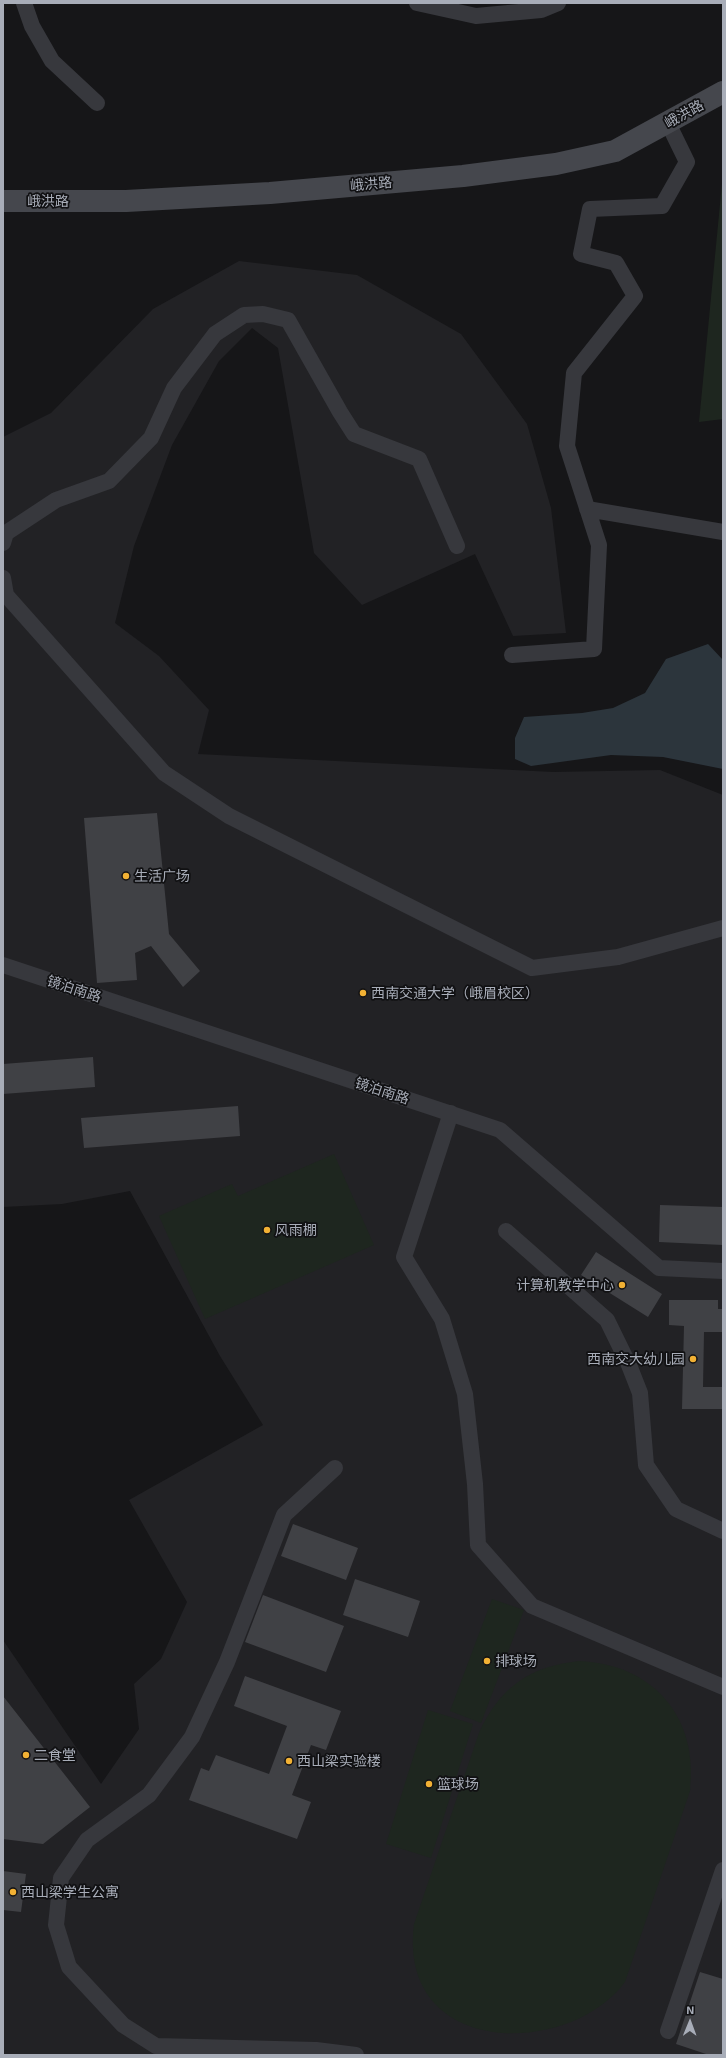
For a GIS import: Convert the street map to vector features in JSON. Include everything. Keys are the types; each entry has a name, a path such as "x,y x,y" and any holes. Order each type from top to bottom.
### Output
{"main road":[{"name":"峨洪路","path":"3,201 126,201 270,193 463,176 556,164 615,151 723,92"}],"street":[{"path":"24,3 32,26 52,61 97,103"},
{"path":"417,3 476,16 541,10 558,3"},
{"path":"512,655 594,649 599,545 567,446 574,373 635,296 616,263 581,254 590,209 662,206 687,162 668,123"},
{"path":"3,543 6,533 56,500 109,481 151,438 174,388 215,334 244,315 263,314 288,320 354,434 419,458 457,546"},
{"path":"587,509 723,532"},
{"path":"3,578 6,595 164,773 228,816 532,968 618,957 723,928"},
{"name":"镜泊南路","path":"3,965 500,1130 659,1268 723,1272"},
{"path":"451,1114 404,1257 442,1319 465,1394 475,1484 478,1545 532,1606 723,1687"},
{"path":"506,1231 607,1320 629,1365 640,1393 646,1465 676,1509 723,1531"},
{"path":"335,1468 284,1515 227,1662 192,1737 149,1795 87,1840 61,1878 56,1925 69,1967 123,2025 156,2046 316,2050 356,2055"},
{"path":"668,2031 723,1870"}],"shaded area":[{"path":"723,173 723,419 699,422"},
{"name":"西南交通大学（峨眉校区）","path":"239,261 357,275 461,334 527,424 551,508 566,633 513,636 475,554 362,605 314,553 278,348 252,328 219,361 172,445 134,546 115,623 159,656 209,710 198,754 553,772 660,770 723,795 723,2055 3,2055 3,1640 101,1784 139,1729 134,1684 161,1659 187,1602 129,1500 263,1425 220,1356 130,1191 62,1204 3,1207 3,437 51,413 153,309"},
{"path":"708,644 723,660 723,769 663,757 611,755 531,766 515,759 515,738 524,717 582,713 613,708 645,693 666,659"},
{"name":"风雨棚","path":"334,1154 374,1245 205,1319 159,1216 232,1184 238,1196"},
{"name":"排球场","path":"492,1599 524,1610 481,1723 450,1711"},
{"path":"579,1661 605,1664 629,1672 649,1684 666,1699 678,1718 687,1740 691,1764 690,1791 625,1982 599,2007 566,2024 529,2032 492,2032 459,2021 432,2000 416,1968 414,1924 479,1733 487,1717 496,1703 507,1692 518,1682 531,1674 546,1668"},
{"name":"篮球场","path":"428,1710 473,1724 431,1858 386,1844"}],"building":[{"name":"生活广场","path":"157,813 169,934 200,971 183,987 151,946 135,953 137,980 97,983 84,818"},
{"path":"93,1057 95,1087 3,1094 3,1064"},
{"path":"238,1106 240,1136 84,1148 81,1118"},
{"path":"660,1205 723,1207 723,1245 659,1242"},
{"name":"计算机教学中心","path":"596,1252 662,1294 648,1317 581,1275"},
{"name":"西南交大幼儿园","path":"669,1300 718,1300 718,1309 723,1309 723,1332 704,1332 703,1387 723,1387 723,1409 682,1409 684,1326 669,1325"},
{"path":"293,1524 358,1548 346,1580 281,1556"},
{"path":"355,1579 420,1601 408,1637 343,1615"},
{"path":"263,1595 344,1626 326,1672 245,1642"},
{"name":"西山梁实验楼","path":"245,1676 341,1711 326,1750 311,1745 292,1795 311,1802 297,1839 189,1800 201,1768 209,1771 216,1755 269,1774 287,1726 234,1706"},
{"name":"二食堂","path":"3,1696 90,1807 43,1844 3,1839"},
{"name":"西山梁学生公寓","path":"3,1871 26,1874 21,1912 3,1910"},
{"path":"700,1972 723,1979 723,2055 709,2055 676,2044"}],"place":[{"name":"生活广场","path":"126,876"},
{"name":"西南交通大学（峨眉校区）","path":"363,993"},
{"name":"风雨棚","path":"267,1230"},
{"name":"计算机教学中心","path":"622,1285"},
{"name":"西南交大幼儿园","path":"693,1359"},
{"name":"排球场","path":"487,1661"},
{"name":"二食堂","path":"26,1755"},
{"name":"西山梁实验楼","path":"289,1761"},
{"name":"篮球场","path":"429,1784"},
{"name":"西山梁学生公寓","path":"13,1892"}]}
